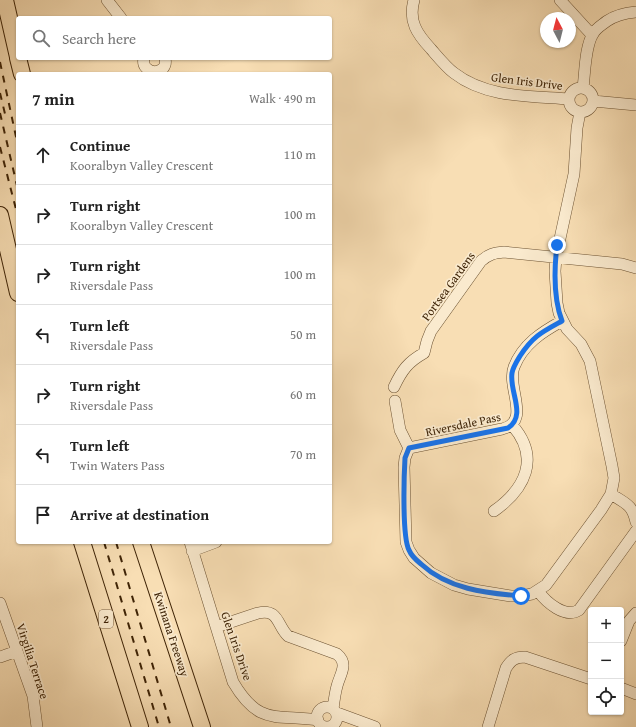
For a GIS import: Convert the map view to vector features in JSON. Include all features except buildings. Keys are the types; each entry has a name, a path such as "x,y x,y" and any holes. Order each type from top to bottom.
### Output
{"highway":[{"path":"5,0 16,48"},
{"path":"19,60 22,72"},
{"path":"0,215 16,284"},
{"name":"2","path":"83,544 140,727"},
{"name":"Kwinana Freeway","path":"142,544 203,727"}],"street":[{"path":"107,0 119,16"},
{"name":"Glen Iris Drive","path":"414,0 412,17 417,33 452,72 469,83 494,91 570,99"},
{"path":"560,0 592,34"},
{"path":"583,88 588,45 592,34 596,29 616,16 636,12"},
{"path":"143,67 154,72 164,72 166,60"},
{"path":"583,88 591,93 593,101 592,106 589,109 580,112 572,108 570,99 574,91 583,88"},
{"path":"593,101 636,105"},
{"path":"395,401 400,430 409,448 405,458 404,467 405,534 409,550 414,558 440,579 468,589 521,596 538,591 546,585 601,510 611,494 614,478 590,361 581,344 567,329 562,321 557,303 555,271 556,257 572,183 580,112"},
{"name":"Portsea Gardens","path":"394,387 407,365 412,360 424,353 431,331 481,261 487,256 494,253 504,252 622,264 636,268"},
{"name":"Riversdale Pass","path":"409,448 508,428 512,425 518,414 512,382 514,366 528,343 544,331 562,321"},
{"path":"494,511 507,501 526,474 528,465 524,441 520,433 512,425"},
{"path":"611,494 629,505 634,513 636,522"},
{"path":"538,591 550,604 565,612 574,613 579,610 636,532"},
{"path":"191,546 204,544"},
{"name":"Glen Iris Drive","path":"191,546 233,682 242,697 260,713 272,717 327,718 363,723 375,727"},
{"name":"Virgilia Terrace","path":"0,603 33,696 37,727"},
{"path":"216,627 264,612 270,613 278,619 288,636 337,654 342,658 343,670 327,718"},
{"path":"624,634 629,621 636,613"},
{"path":"0,657 17,651"},
{"path":"488,727 506,668 513,659 525,657 588,677"},
{"path":"624,689 636,694"}],"railway":[{"path":"0,62 16,137"},
{"path":"0,93 6,118"},
{"path":"0,113 16,181"},
{"path":"0,147 16,209"},
{"path":"105,544 159,727"},
{"path":"117,544 171,727"}],"route":[{"path":"521,596 511,596 468,589 454,585 431,573 414,558 409,550 405,534 404,467 405,458 409,448 508,428 516,420 518,414 512,382 514,366 528,343 544,331 562,321 557,303 555,271 557,245"}]}
